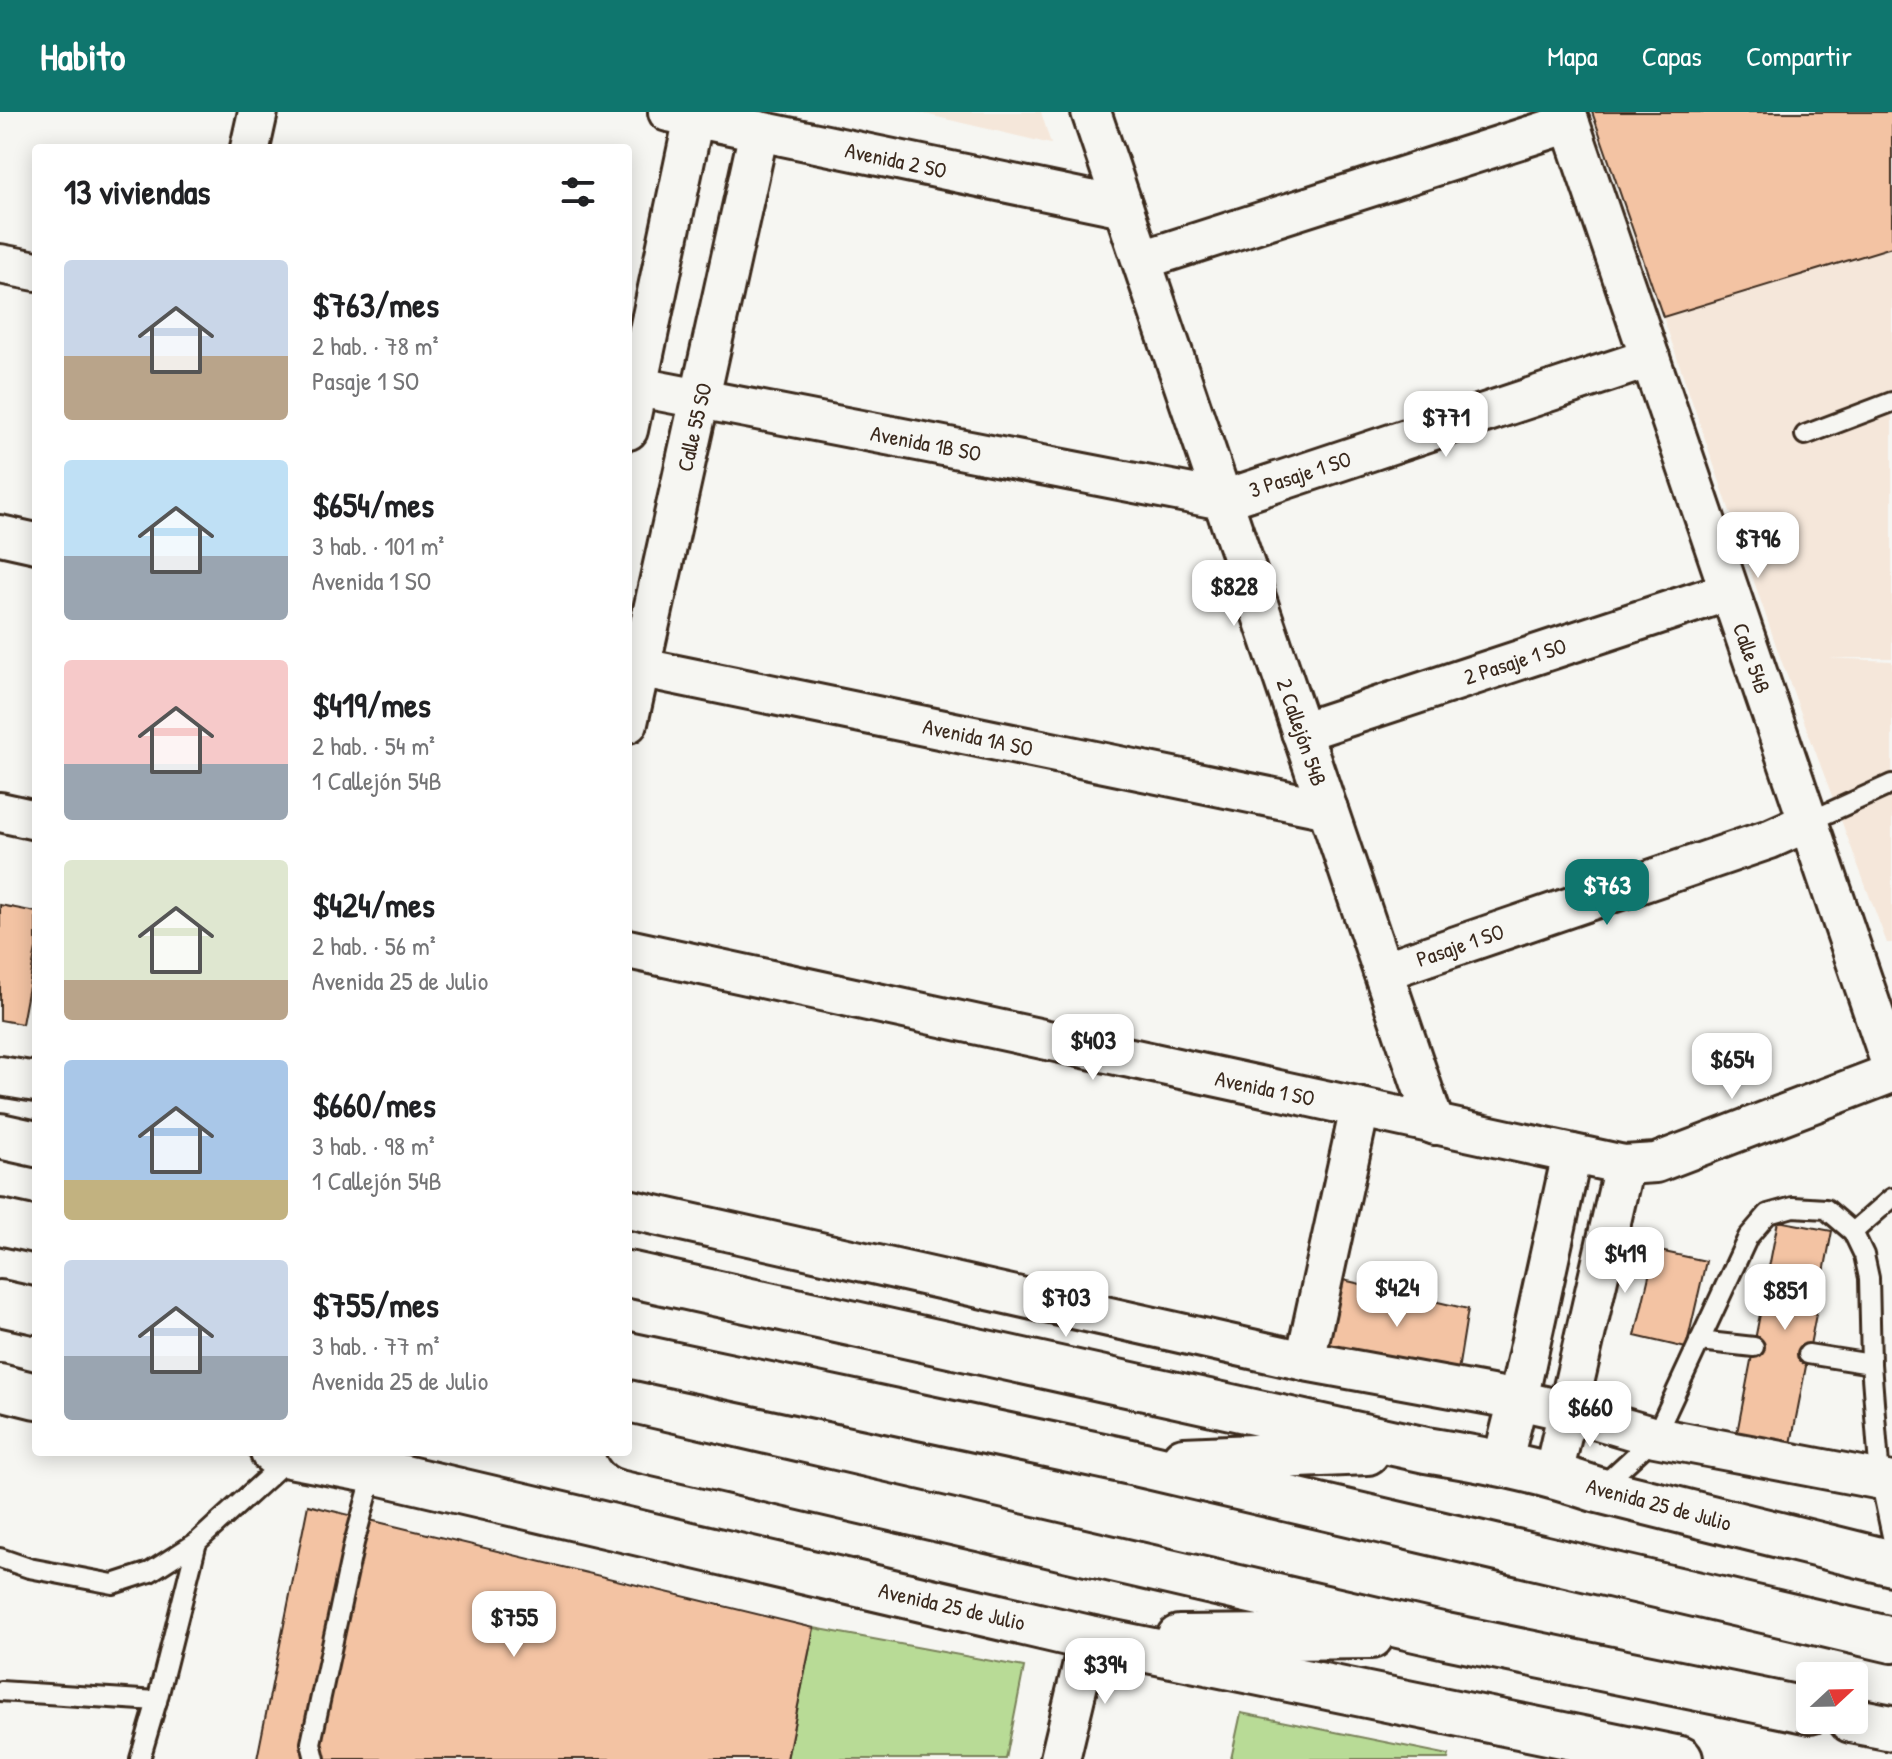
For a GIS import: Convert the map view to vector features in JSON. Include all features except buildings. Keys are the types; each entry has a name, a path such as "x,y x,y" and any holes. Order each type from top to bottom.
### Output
{"main road":[{"path":"0,1136 32,1143"},
{"path":"0,1222 32,1229"},
{"name":"Avenida 25 de Julio","path":"632,1275 1426,1450 1502,1463 1892,1563"},
{"path":"0,1303 32,1310"},
{"path":"632,1356 1131,1462 1892,1640"},
{"path":"0,1387 32,1395"},
{"path":"632,1448 1446,1636 1796,1708"},
{"path":"1131,1462 1426,1450"},
{"name":"Avenida 25 de Julio","path":"293,1456 374,1471 1089,1638 1680,1759"},
{"path":"1089,1638 1446,1636"},
{"path":"1868,1723 1892,1728"}],"street":[{"path":"251,144 258,112"},
{"name":"2 Callejón 54B","path":"1091,112 1435,1125"},
{"path":"633,386 681,115"},
{"name":"Avenida 2 SO","path":"681,115 1123,207"},
{"path":"1142,260 1568,118"},
{"name":"Calle 54B","path":"1568,118 1892,1070"},
{"name":"Calle 55 SO","path":"634,666 700,399 759,131"},
{"path":"0,264 32,270"},
{"name":"3 Pasaje 1 SO","path":"1223,500 1650,358"},
{"name":"Avenida 1B SO","path":"633,386 1223,500"},
{"path":"0,535 32,542"},
{"name":"2 Pasaje 1 SO","path":"1301,732 1729,591"},
{"name":"Avenida 1A SO","path":"634,666 1328,809"},
{"path":"0,812 32,819"},
{"name":"Pasaje 1 SO","path":"1383,971 1770,839 1808,822"},
{"name":"Avenida 1 SO","path":"632,950 1624,1165 1656,1163 1892,1070"},
{"path":"0,1076 32,1081"},
{"path":"1305,1361 1360,1108"},
{"path":"1502,1463 1572,1154"},
{"path":"1553,1475 1624,1165"},
{"path":"632,1210 1305,1361 1518,1400 1655,1437 1886,1480"},
{"path":"1060,1759 1089,1638"}],"lane":[{"path":"1805,435 1892,402"},
{"path":"1808,822 1892,784"},
{"path":"1853,1232 1892,1198"},
{"path":"1598,1490 1655,1437 1748,1237 1768,1214 1793,1207 1826,1209 1853,1232 1864,1255 1869,1278 1871,1364 1892,1536"},
{"path":"1699,1341 1754,1347"},
{"path":"1808,1354 1871,1364"},
{"path":"0,1558 29,1568 113,1584 150,1572 197,1542 280,1456"},
{"path":"315,1759 311,1743 354,1543 374,1471"},
{"path":"140,1759 197,1542"},
{"path":"0,1691 157,1701"}],"shaded area":[{"path":"916,112 1041,112 1051,144"},
{"path":"1892,247 1892,658 1828,658 1892,661 1892,943 1887,943 1780,657 1663,317"}],"green space":[{"path":"814,1628 1024,1667 1006,1759 787,1759"},
{"path":"1241,1713 1449,1755 1448,1759 1231,1759"}]}
